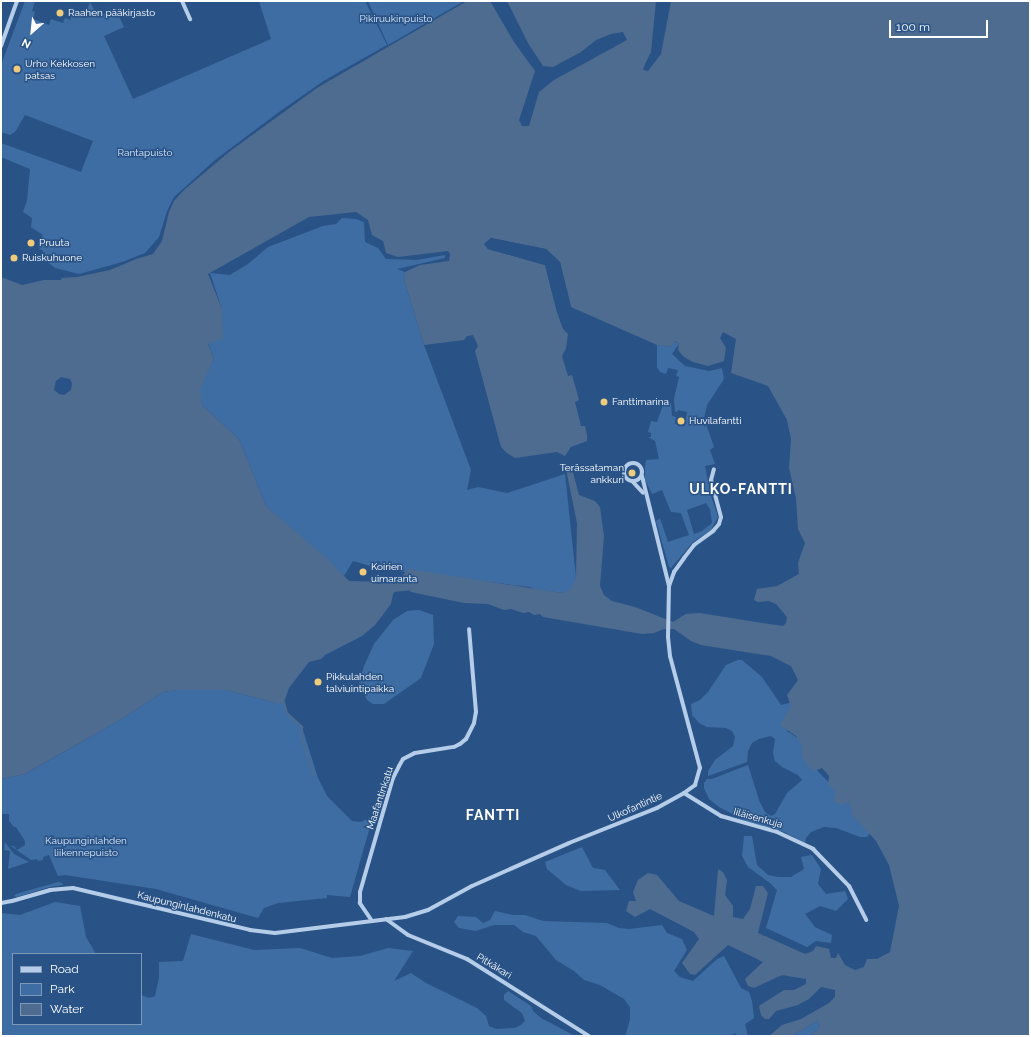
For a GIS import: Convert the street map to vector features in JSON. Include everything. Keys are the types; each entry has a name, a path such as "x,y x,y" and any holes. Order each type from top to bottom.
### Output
{"street":[{"path":"1,46 17,1"},
{"path":"182,1 190,19"},
{"name":"Ulkofantintie","path":"372,921 386,920 428,910 472,886 569,843 657,808 695,785 700,768 670,656 668,637 669,586 653,517 646,496 642,470 639,465 630,464 626,467 624,473 626,479 632,481 646,496"},
{"path":"669,586 674,572 694,545 713,531 719,524 721,517 711,480 714,469"},
{"path":"632,481 638,480 642,476"},
{"name":"Maafantinkatu","path":"372,921 360,903 360,892 393,778 399,766 403,759 415,753 454,747 460,744 466,739 474,723 476,712 469,630"},
{"name":"Iiläisenkuja","path":"684,793 720,816 777,832 813,849 849,886 866,920"},
{"name":"Kaupunginlahdenkatu","path":"1,903 12,902 50,890 73,888 261,932 296,931 372,921"},
{"name":"Pitkäkari","path":"386,920 408,936 453,952 473,963 589,1036"}],"green space":[{"name":"Rantapuisto","path":"25,1 35,1 32,11 35,12 33,19 49,25 51,19 63,23 65,18 70,20 72,14 84,18 90,2 98,17 115,8 124,27 104,36 133,99 271,39 259,1 365,1 387,45 325,80 215,160 174,197 167,211 159,237 145,253 122,262 79,274 55,268 44,259 45,253 38,247 43,235 31,227 32,218 23,212 27,201 30,169 1,157 1,143 81,172 93,141 25,115 15,132 10,135 1,132 1,65"},
{"name":"Pikiruukinpuisto","path":"368,1 464,1 388,45"},
{"path":"342,218 356,219 364,222 365,242 378,248 386,259 417,260 445,255 445,258 397,269 405,272 404,280 424,345 471,470 467,490 478,487 507,493 565,474 576,577 572,589 562,593 534,589 530,587 381,569 353,561 344,576 266,506 239,439 202,405 199,389 214,359 208,343 222,309 210,273 230,275 248,264 268,247 323,226 336,224"},
{"path":"674,341 679,344 672,354 685,366 709,371 722,368 724,379 707,405 704,418 714,447 710,450 715,464 705,466 711,496 718,517 711,530 693,542 671,568 669,567 656,521 660,518 668,542 689,535 681,513 671,512 662,490 652,494 645,480 645,468 646,460 659,459 655,441 648,437 651,437 651,433 648,432 651,421 657,422 664,402 671,403 672,416 676,417 675,424 685,426 687,412 678,410 675,412 674,399 679,377 676,376 678,370 668,368 666,374 660,372 657,367 657,345 671,347","holes":["706,503 710,509 712,523 702,531 694,534 687,510"]},
{"path":"419,610 433,615 434,644 421,678 384,704 373,704 367,700 359,683 364,666 374,644 393,620 407,611"},
{"path":"742,660 762,677 781,705 794,702 790,698 791,693 799,705 800,712 797,718 788,726 787,731 802,741 805,753 810,763 860,815 868,826 870,833 867,837 860,837 836,828 824,827 811,832 806,838 805,843 784,832 746,821 719,807 709,799 704,788 704,783 707,779 712,779 748,765 759,800 765,812 771,816 775,814 787,793 802,780 798,775 782,767 775,761 773,753 775,739 771,736 759,739 752,743 748,751 747,762 708,776 708,771 715,760 733,746 735,737 732,731 726,728 707,727 699,723 692,715 691,704 700,700 708,692 726,665"},
{"name":"Kaupunginlahden liikennepuisto","path":"176,690 226,690 277,703 284,702 287,713 302,727 318,778 327,796 352,821 361,822 373,816 350,897 327,895 327,898 278,903 264,908 258,918 156,889 65,875 58,876 49,855 43,857 43,860 31,860 11,846 14,846 17,850 25,845 25,841 16,827 14,827 9,821 9,814 3,814 1,811 1,779 25,774 120,720 163,692"},
{"path":"744,836 752,836 757,865 768,875 791,877 804,869 801,857 812,855 821,869 818,884 826,894 845,891 848,899 836,911 820,906 805,914 815,927 832,935 831,943 816,941 807,947 766,928 777,890 748,867 742,856"},
{"path":"5,842 14,854 29,862 8,869 10,851 4,850"},
{"path":"582,847 593,868 605,870 620,890 581,891 566,885 547,869 545,862"},
{"path":"58,882 62,883 63,885 50,887 17,897 14,896 16,894"},
{"path":"55,902 80,906 86,937 95,953 12,953 12,1025 142,1025 142,995 149,998 155,996 159,978 159,962 183,961 191,934 254,950 300,948 332,958 360,956 388,948 413,951 394,981 411,973 426,983 477,1008 486,1016 489,1026 496,1029 515,1028 525,1021 522,1013 504,1000 504,995 508,991 531,1006 533,1011 541,1018 575,1036 1,1036 1,913 20,915"},
{"path":"495,911 512,915 525,915 543,921 607,923 619,928 629,929 662,925 667,933 682,939 687,950 674,971 680,977 693,981 717,959 724,956 741,988 749,992 752,1001 754,1018 745,1024 748,1036 738,1036 735,1033 730,1036 624,1036 626,1034 630,1019 630,1007 624,999 600,985 584,980 574,971 556,960 536,936 523,932 514,925 494,925 476,931 459,928 454,922 458,916 476,917 483,923 490,920"},
{"path":"817,1021 820,1025 818,1030 808,1036 792,1036"}],"water":[{"path":"467,1 656,1 651,52 643,70 648,71 661,54 671,1 1030,1 1030,1036 808,1036 818,1030 820,1025 817,1021 792,1036 769,1036 782,1025 801,1019 829,1003 835,997 835,990 821,987 809,999 798,1005 776,1011 769,1019 765,1019 761,1015 759,1006 784,990 794,990 806,984 806,979 782,975 754,988 748,986 745,979 763,962 728,945 695,975 690,974 682,963 699,939 694,932 650,909 635,917 626,911 629,901 636,901 633,892 638,880 648,873 657,875 679,901 714,916 718,869 723,872 727,880 725,895 733,906 733,917 743,919 750,909 756,886 763,886 768,893 758,933 805,954 813,951 816,946 829,949 831,958 836,958 838,953 845,965 855,970 864,967 867,959 877,959 890,952 899,906 889,865 876,841 852,815 851,807 848,802 842,805 833,801 836,792 828,784 829,776 822,768 814,771 808,766 802,756 802,745 796,736 780,725 791,706 787,695 798,680 791,666 771,656 701,645 691,641 674,629 664,629 654,633 642,634 543,617 540,614 534,615 529,612 523,613 511,609 504,610 488,604 464,603 411,592 408,588 399,586 393,594 391,604 375,625 362,636 325,655 321,659 309,662 289,688 284,702 281,704 226,690 176,690 163,692 120,720 25,774 1,779 1,277 22,285 44,280 61,280 62,278 77,277 110,270 136,259 153,254 162,241 169,212 174,201 184,190 229,152 317,88","holes":["356,212 368,220 372,235 383,241 386,253 398,257 448,251 450,254 449,261 420,265 405,272 404,280 424,345 464,340 467,336 473,335 478,346 475,351 501,447 515,458 557,452 565,456 571,447 587,441 587,435 585,426 581,426 575,402 579,400 572,375 568,376 562,356 566,348 568,334 563,329 557,312 545,265 488,249 484,244 491,238 546,249 560,262 571,307 657,345 671,347 675,341 679,344 678,350 684,357 693,362 708,366 724,361 726,348 720,338 723,332 736,339 731,373 768,386 787,420 791,439 789,468 796,498 798,529 805,543 798,563 799,574 777,586 757,589 754,600 758,602 769,601 776,604 787,617 786,623 783,626 700,613 686,614 673,622 635,607 612,601 604,595 600,586 604,536 600,507 595,501 579,495 572,469 566,469 577,523 576,577 571,589 562,593 408,569 400,579 389,582 349,581 324,556 266,506 239,439 202,405 200,389 214,359 208,344 223,339 222,309 208,274 309,217","61,377 70,379 72,383 71,390 64,395 59,394 54,390 56,381"]}],"pier":[{"path":"490,1 507,1 528,43 543,66 553,67 581,52 596,40 611,34 623,32 627,40 554,80 539,92 529,126 522,126 519,120 535,71 514,42"},
{"path":"491,238 546,249 560,262 571,307 569,308 558,263 546,251 491,240 487,244 489,247 546,263 559,311 557,312 545,265 488,249 484,244"}],"waterway":[{"path":"391,588 413,586"},
{"path":"284,702 287,713 302,727 301,736 314,775"}],"place":[{"name":"Raahen pääkirjasto","path":"60,13"},
{"name":"Urho Kekkosen patsas","path":"17,69"},
{"name":"Pruuta","path":"31,243"},
{"name":"Ruiskuhuone","path":"14,258"},
{"name":"Fanttimarina","path":"604,402"},
{"name":"Huvilafantti","path":"681,421"},
{"name":"Terässataman ankkuri","path":"632,473"},
{"name":"Koirien uimaranta","path":"363,572"},
{"name":"Pikkulahden talviuintipaikka","path":"318,682"}],"district":[{"name":"ULKO-FANTTI","path":"741,489"},
{"name":"FANTTI","path":"493,815"}]}
